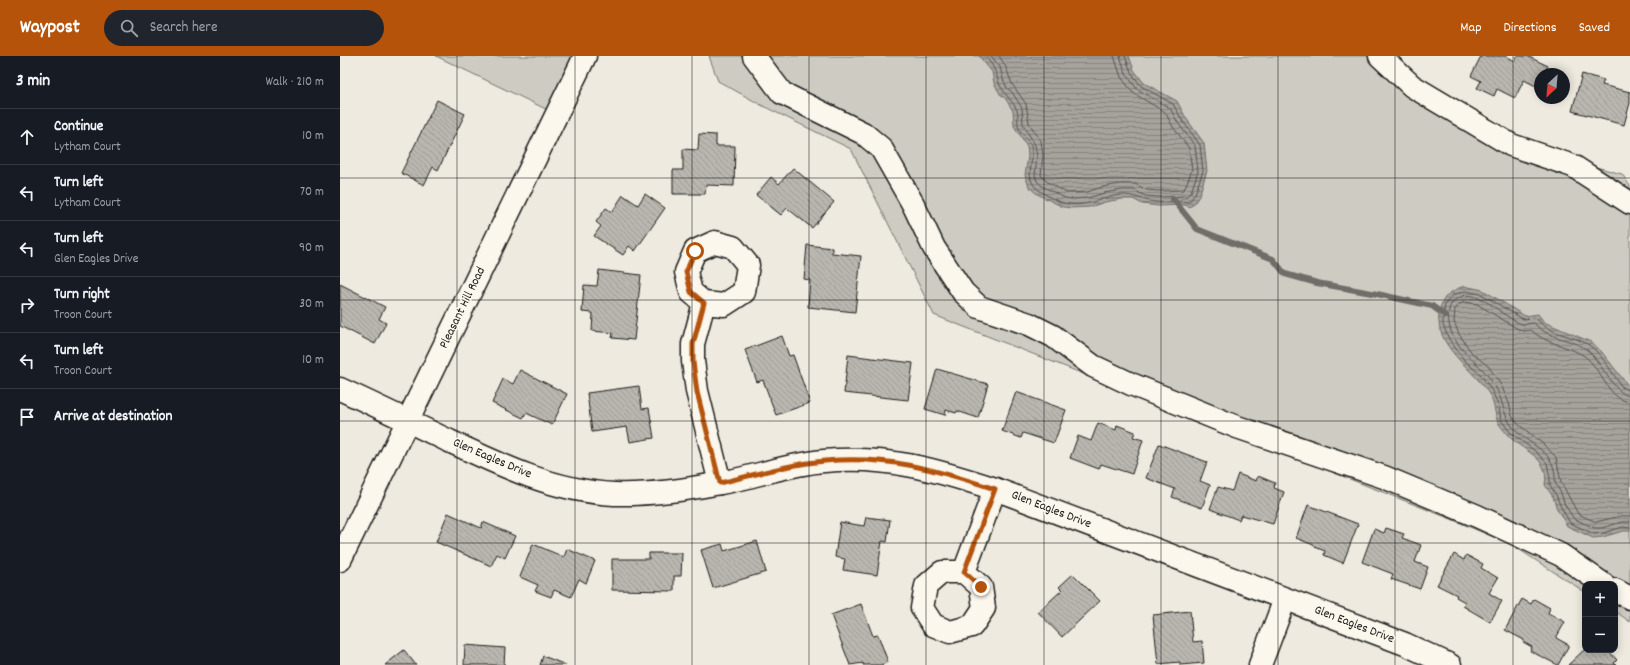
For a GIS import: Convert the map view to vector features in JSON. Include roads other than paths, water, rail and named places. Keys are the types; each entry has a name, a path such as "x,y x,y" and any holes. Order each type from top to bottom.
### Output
{"street":[{"name":"Pleasant Hill Road","path":"340,560 585,56"},
{"path":"754,56 782,93 863,133 881,148 913,204 934,248 963,292 979,307 1029,324 1053,336 1093,366 1131,384 1237,427 1384,477 1477,516 1561,555 1599,581"},
{"path":"1380,56 1412,86 1465,116 1511,145 1573,166 1630,203"},
{"path":"704,303 693,344 693,362 697,392 720,483"},
{"name":"Glen Eagles Drive","path":"340,388 505,468 554,485 613,494 644,494 720,483 799,464 850,459 906,463 942,471 995,489 1405,644 1450,665"},
{"path":"964,572 995,489"},
{"path":"1618,592 1630,598"},
{"path":"1260,665 1285,599"}],"water":[{"path":"979,56 1129,56 1134,70 1144,83 1177,101 1186,118 1204,143 1207,171 1199,196 1193,205 1189,207 1185,205 1158,206 1142,204 1133,199 1122,199 1105,202 1090,207 1072,208 1063,207 1037,194 1029,187 1025,175 1028,156 1027,146 1014,126 1013,111 1005,98 1000,94 994,83 992,72"},
{"path":"1464,286 1483,290 1525,316 1538,314 1544,322 1591,342 1601,351 1630,388 1630,531 1623,531 1603,537 1593,538 1567,526 1557,509 1553,497 1545,485 1545,475 1539,460 1512,439 1498,423 1487,391 1448,346 1443,336 1439,325 1439,313 1442,302 1447,295"}],"waterway":[{"path":"1173,199 1197,229 1273,259 1285,274 1317,283 1432,306 1446,316"}]}
